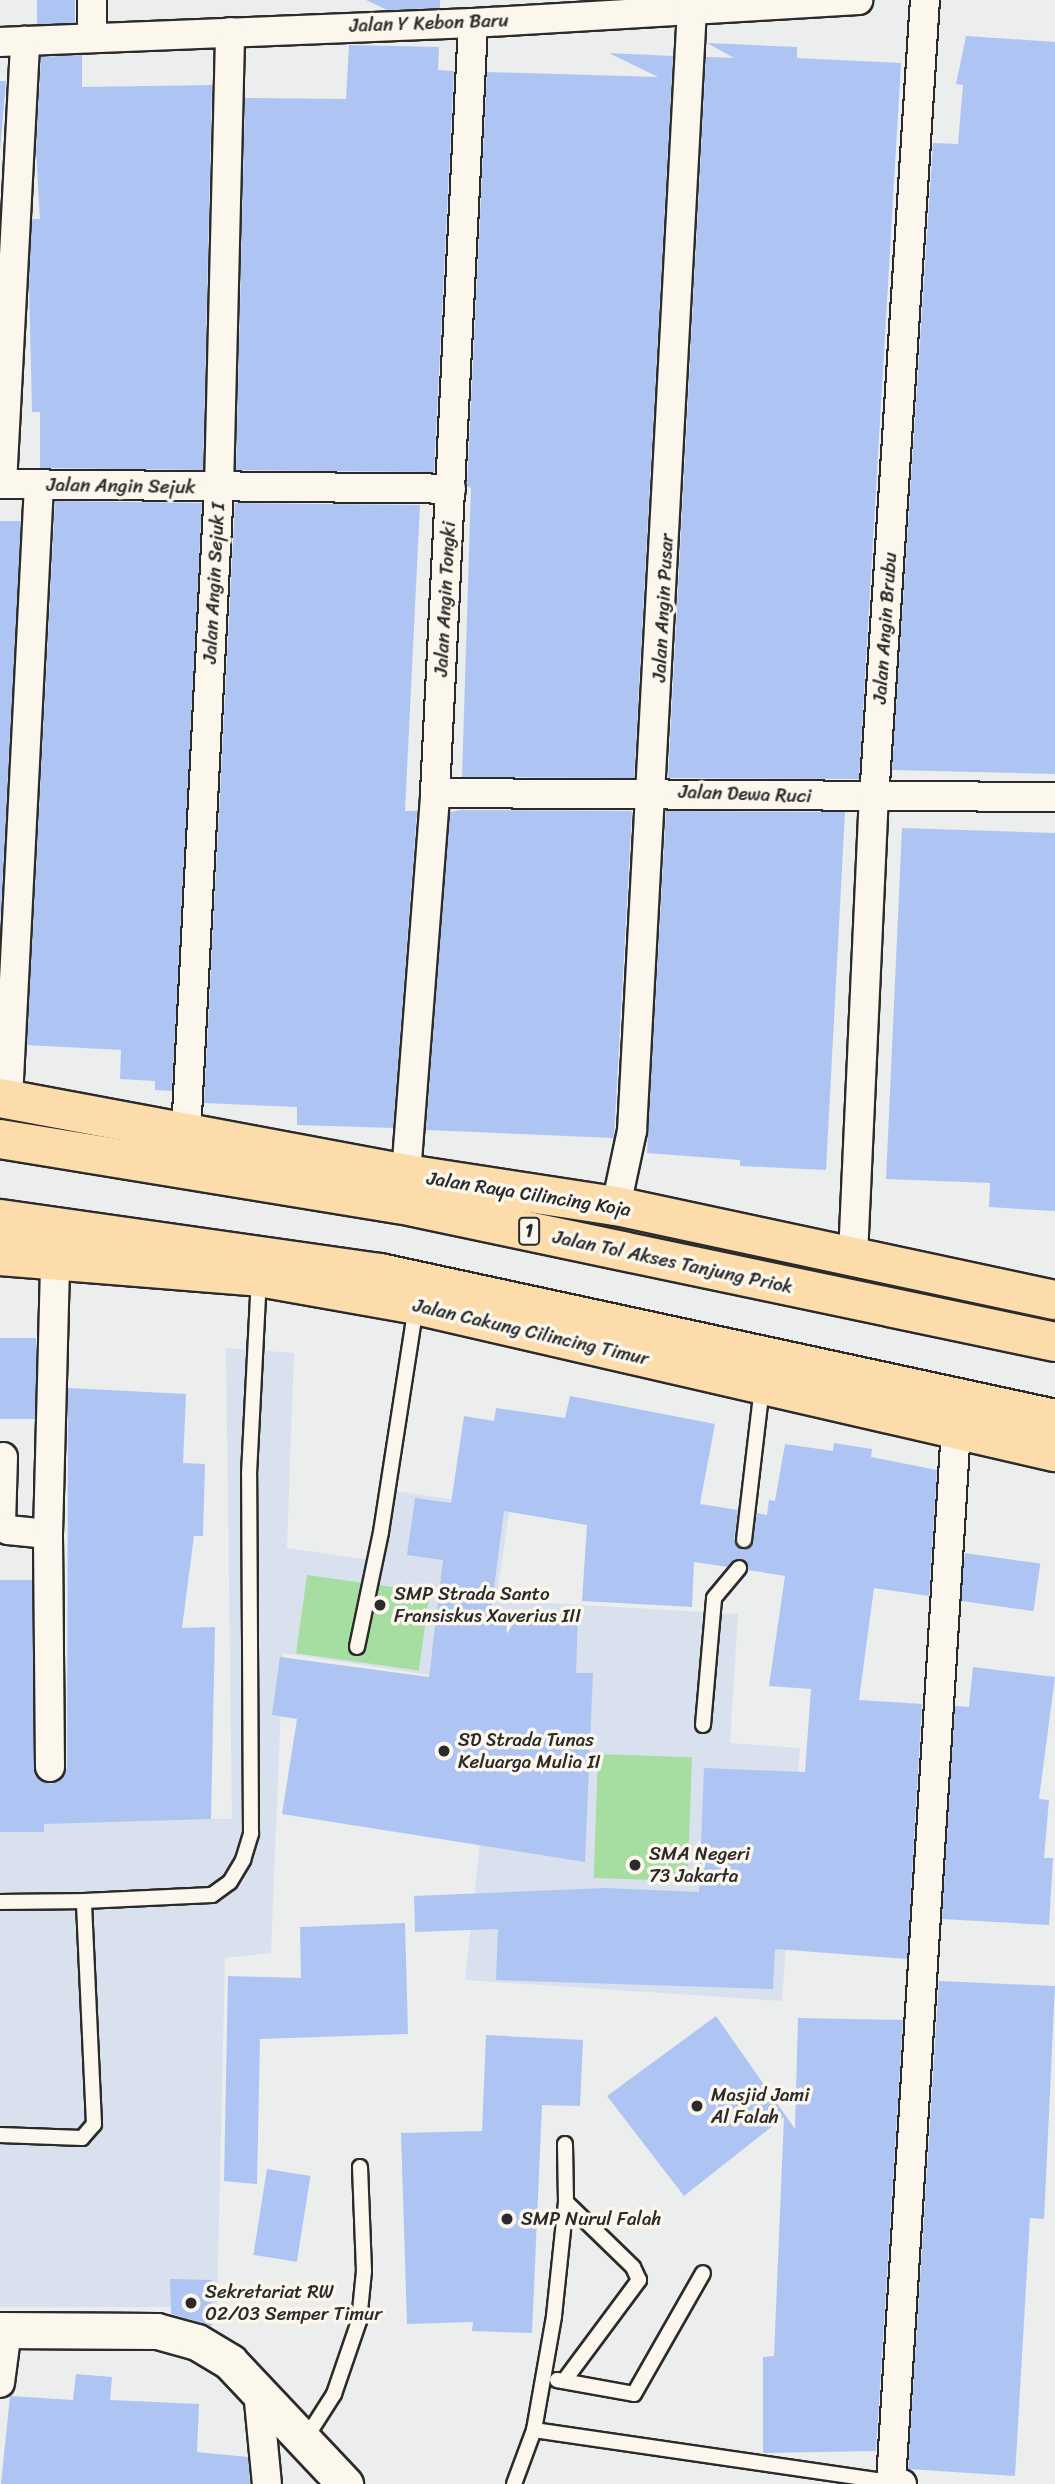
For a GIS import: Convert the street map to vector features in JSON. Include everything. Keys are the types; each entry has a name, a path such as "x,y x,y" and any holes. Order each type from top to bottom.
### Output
{"highway":[{"name":"Jalan Raya Cilincing Koja","path":"4,1098 405,1174 616,1206 1055,1300"},
{"name":"Jalan Tol Akses Tanjung Priok","path":"0,1139 399,1204 1055,1342"},
{"path":"0,1219 380,1273 1055,1419"},
{"name":"Jalan Cakung Cilincing Timur","path":"0,1256 55,1263 259,1277 416,1305 1055,1452"}],"street":[{"path":"92,0 92,38"},
{"name":"Jalan Y Kebon Baru","path":"12,41 230,32 361,12 473,23 694,4 858,0"},
{"name":"Jalan Angin Brubu","path":"853,1256 874,799 925,0"},
{"name":"Jalan Angin Pusar","path":"616,1206 632,1130 653,791 694,4"},
{"name":"Jalan Angin Tongki","path":"405,1174 435,793 473,23"},
{"name":"Jalan Angin Sejuk I","path":"186,1133 219,488 230,32"},
{"path":"1,484 12,41"},
{"name":"Jalan Angin Sejuk","path":"1,484 451,489"},
{"path":"4,1098 39,485"},
{"name":"Jalan Dewa Ruci","path":"435,793 653,791 874,799 1055,797"},
{"path":"50,1767 47,1534 55,1263"},
{"path":"896,2483 956,1428"},
{"path":"47,1534 8,1530 1,1523 1,1457 50,1457"},
{"path":"0,2383 4,2330 158,2331 197,2342 230,2362 345,2484"},
{"path":"258,2391 267,2484"}],"lane":[{"path":"0,1902 212,1895 230,1882 251,1833 249,1474 259,1277"},
{"path":"357,1647 381,1531 416,1305"},
{"path":"744,1540 763,1386"},
{"path":"702,1725 714,1598 738,1568"},
{"path":"0,2135 82,2138 94,2124 84,1901"},
{"path":"514,2484 534,2430 542,2378 566,2202 565,2144"},
{"path":"304,2441 334,2394 357,2332 364,2271 360,2167"},
{"path":"564,2381 639,2280 633,2267 566,2202"},
{"path":"542,2378 634,2394 703,2273"},
{"path":"534,2430 775,2468 896,2483"}],"shaded area":[{"path":"226,1348 294,1353 287,1548 370,1560 381,1489 510,1508 496,1600 738,1614 730,1743 800,1748 782,2001 465,1980 490,1750 495,1609 483,1683 283,1653 271,1953 225,1958 217,2307 0,2307 0,1814 232,1819"}],"green space":[{"path":"307,1575 430,1592 419,1670 296,1653"},
{"path":"598,1754 692,1757 688,1881 594,1878"}],"building":[{"path":"37,0 75,0 75,24 37,24"},
{"path":"366,0 440,0 440,8 387,10"},
{"path":"966,36 1055,42 1055,774 892,770 933,143 958,144 963,85 956,84"},
{"path":"707,43 797,47 797,58 901,63 859,779 668,778 706,57 734,58"},
{"path":"349,45 439,47 438,70 454,71 434,472 236,470 245,98 346,99"},
{"path":"609,53 673,56 634,778 462,777 471,488 467,486 487,72 658,77"},
{"path":"82,55 82,87 212,85 203,470 40,468 40,412 32,412 29,284 32,219 40,219 36,151 41,57"},
{"path":"0,81 6,81 0,151"},
{"path":"55,501 202,503 172,1091 155,1090 155,1081 120,1079 121,1050 27,1045"},
{"path":"235,503 420,505 405,811 417,811 393,1128 297,1125 297,1107 204,1103"},
{"path":"0,521 21,521 0,928"},
{"path":"632,811 614,1138 426,1130 450,812"},
{"path":"666,811 845,812 826,1170 740,1166 740,1160 647,1153"},
{"path":"902,828 1055,833 1055,1211 989,1207 990,1183 886,1179"},
{"path":"0,1338 36,1338 36,1419 0,1419"},
{"path":"68,1388 186,1394 183,1463 205,1464 203,1536 194,1536 182,1628 215,1627 211,1819 44,1824 44,1832 0,1832 0,1580 32,1580 35,1775 51,1784 67,1768"},
{"path":"570,1396 715,1424 700,1504 738,1510 734,1540 742,1549 752,1545 757,1513 767,1515 769,1500 775,1501 785,1444 833,1451 834,1443 872,1449 871,1457 937,1470 929,1596 874,1588 859,1700 922,1704 907,1959 775,1949 773,1989 496,1980 498,1929 415,1932 414,1896 605,1888 699,1892 704,1768 805,1772 811,1689 769,1686 785,1576 748,1570 741,1559 728,1567 694,1562 692,1607 582,1601 587,1525 504,1511 491,1611 578,1614 576,1673 593,1673 585,1862 282,1814 297,1719 272,1715 280,1657 429,1677 443,1560 407,1555 415,1498 451,1503 464,1416 494,1421 496,1408 565,1418"},
{"path":"965,1553 1040,1564 1034,1611 958,1601"},
{"path":"973,1667 1055,1677 1039,1799 1049,1800 1044,1858 1053,1858 1049,1925 942,1919 955,1706 969,1707"},
{"path":"405,1923 408,2034 260,2039 257,2184 224,2181 228,1976 301,1978 300,1927"},
{"path":"939,1981 1055,1986 1044,2219 1030,2218 1015,2476 908,2469"},
{"path":"716,2016 795,2129 798,2018 903,2020 876,2451 763,2453 763,2357 774,2356 784,2117 684,2196 607,2096"},
{"path":"486,2035 583,2040 580,2106 542,2105 532,2333 472,2331 473,2322 407,2324 401,2133 482,2131"},
{"path":"267,2169 310,2176 297,2262 253,2255"},
{"name":"Sekretariat RW 02/03 Semper Timur","path":"170,2279 212,2280 212,2326 171,2314"},
{"path":"76,2374 112,2377 110,2400 199,2404 197,2452 248,2457 250,2484 1,2484 10,2396 73,2400"}],"place":[{"name":"SMP Strada Santo Fransiskus Xaverius III","path":"380,1605"},
{"name":"SD Strada Tunas Keluarga Mulia II","path":"444,1751"},
{"name":"SMA Negeri 73 Jakarta","path":"635,1865"},
{"name":"Masjid Jami Al Falah","path":"697,2106"},
{"name":"SMP Nurul Falah","path":"507,2219"},
{"name":"Sekretariat RW 02/03 Semper Timur","path":"191,2303"}]}
